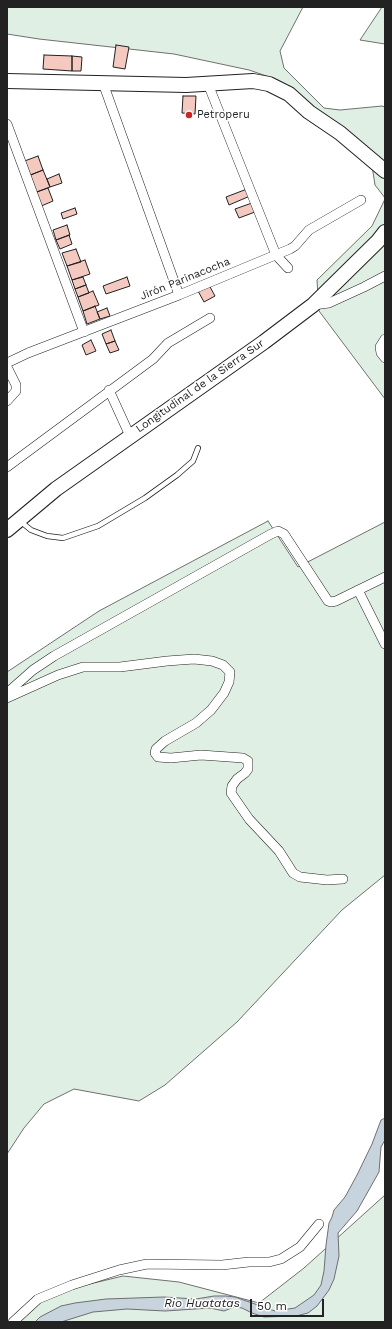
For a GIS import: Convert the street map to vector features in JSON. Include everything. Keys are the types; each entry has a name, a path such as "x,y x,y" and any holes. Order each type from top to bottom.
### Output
{"main road":[{"path":"7,81 186,85 254,81 270,84 289,94 309,112 340,133 385,171"},
{"name":"Longitudinal de la Sierra Sur","path":"7,530 56,489 264,342 313,305 385,232"}],"street":[{"path":"103,83 179,295"},
{"path":"208,84 276,255 288,268"},
{"path":"7,124 84,332"},
{"name":"Jirón Parinacocha","path":"7,363 28,353 179,295 290,250 309,230 316,225 362,200"},
{"path":"313,305 329,303 385,276"},
{"path":"7,467 153,358 168,343 210,318"},
{"path":"385,339 380,347 381,353 385,358"},
{"path":"7,368 16,385 16,391 7,401"},
{"path":"109,390 130,436"},
{"path":"7,693 34,670 54,656 278,531 284,534 328,601 336,601 385,576"},
{"path":"358,590 385,644"},
{"path":"7,698 58,675 82,667 120,667 194,659 212,661 223,665 230,672 229,682 224,693 210,710 196,723 165,741 156,749 155,753 158,757 171,758 201,755 243,758 248,761 248,769 232,786 232,793 248,819 279,852 293,873 300,877 327,880 343,879"},
{"path":"13,1322 38,1299 72,1285 119,1270 147,1264 222,1265 249,1262 269,1262 281,1259 300,1247 319,1224"}],"lane":[{"path":"19,520 31,530 47,536 63,538 98,526 145,498 177,475 193,461 198,448"}],"green space":[{"path":"7,7 303,7 280,51 284,68 324,108 340,110 385,107 385,198 375,185 370,153 303,102 278,80 249,70 174,54 7,34"},
{"path":"382,7 385,7 385,44 360,40"},
{"path":"385,199 385,399 319,311 317,280 372,226"},
{"path":"268,521 298,567 385,522 385,875 342,910 237,1022 165,1085 139,1101 74,1089 44,1104 24,1128 7,1154 7,672 99,611"},
{"path":"385,1195 385,1322 18,1322 34,1305 77,1287 123,1276 179,1282 259,1303 304,1268"}],"water":[{"name":"Rio Huatatas","path":"385,1118 385,1140 381,1147 379,1172 357,1211 338,1233 339,1256 334,1279 329,1290 317,1306 308,1313 296,1316 264,1317 242,1308 234,1307 224,1311 210,1308 165,1311 127,1309 93,1312 61,1322 35,1322 40,1317 61,1306 106,1299 164,1297 196,1299 226,1296 235,1297 275,1311 295,1308 314,1295 321,1285 329,1223 334,1210 345,1197 357,1175 372,1144 381,1120"}],"building":[{"path":"116,45 129,47 125,69 113,67"},
{"path":"44,55 72,56 72,71 43,69"},
{"path":"72,56 82,57 81,71 72,71"},
{"path":"183,96 196,96 195,114 182,113"},
{"path":"38,156 43,170 28,176 22,162"},
{"path":"43,170 50,187 34,193 28,176"},
{"path":"59,174 62,183 50,187 47,179"},
{"path":"48,188 53,201 39,207 34,193"},
{"path":"247,189 250,196 229,205 226,197"},
{"path":"252,203 255,212 239,218 235,209"},
{"path":"75,208 77,214 63,219 61,213"},
{"path":"67,225 70,235 56,240 53,230"},
{"path":"69,235 72,244 60,249 56,240"},
{"path":"76,249 81,262 67,266 62,253"},
{"path":"85,260 90,274 72,280 67,266"},
{"path":"83,277 86,285 75,289 72,280"},
{"path":"127,277 130,286 106,294 103,286"},
{"path":"86,285 89,293 78,297 75,289"},
{"path":"209,285 215,296 204,302 198,291"},
{"path":"93,291 99,305 83,311 78,297"},
{"path":"95,306 100,319 87,324 83,311"},
{"path":"107,308 110,316 100,319 97,312"},
{"path":"111,330 115,341 106,344 102,334"},
{"path":"91,340 96,351 86,355 82,345"},
{"path":"115,341 119,350 110,353 106,344"}],"place":[{"name":"Petroperu","path":"189,115"}]}
